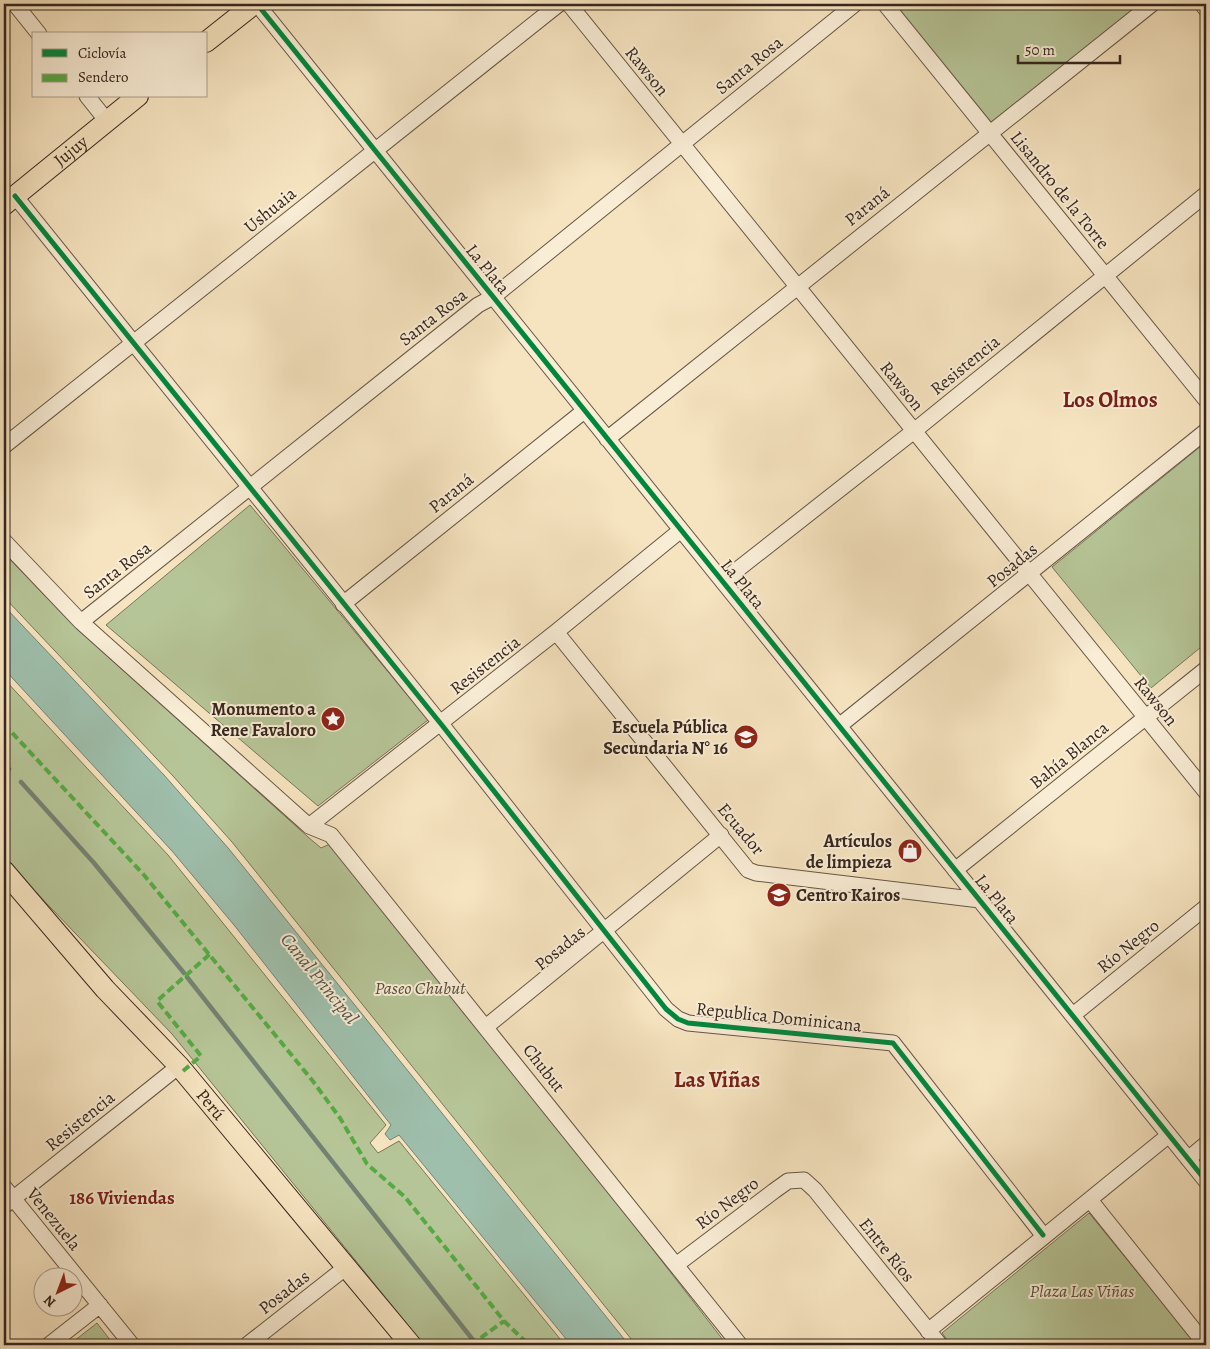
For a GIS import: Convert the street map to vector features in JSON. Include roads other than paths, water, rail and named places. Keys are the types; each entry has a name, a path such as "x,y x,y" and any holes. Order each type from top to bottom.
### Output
{"main road":[{"path":"208,40 256,4"},
{"name":"Jujuy","path":"9,201 136,98"},
{"name":"Perú","path":"5,874 105,989 179,1066 345,1268 411,1345"}],"street":[{"path":"15,4 36,32"},
{"name":"La Plata","path":"256,4 1206,1181"},
{"name":"Ushuaia","path":"4,446 360,161 376,152 559,4"},
{"name":"Rawson","path":"568,4 1206,792"},
{"name":"Santa Rosa","path":"81,622 478,305 493,297 855,4"},
{"name":"Lisandro de la Torre","path":"886,4 1206,400"},
{"name":"Paraná","path":"608,439 1152,4"},
{"path":"1202,4 1206,8"},
{"path":"89,98 107,121"},
{"name":"Resistencia","path":"723,581 914,431 1206,194"},
{"name":"Republica Dominicana","path":"9,201 133,344 441,724 666,1009 678,1019 688,1022 893,1043 1043,1235"},
{"name":"Paraná","path":"342,604 584,411"},
{"name":"Posadas","path":"839,726 1206,431"},
{"name":"Resistencia","path":"309,826 441,724 681,530"},
{"name":"Chubut","path":"4,541 81,622 309,826 331,835 487,1026 740,1345"},
{"name":"Ecuador","path":"556,632 748,870 756,873 980,900"},
{"name":"Bahía Blanca","path":"955,870 1206,669"},
{"name":"Posadas","path":"487,1026 721,835"},
{"name":"Río Negro","path":"1073,1014 1206,907"},
{"name":"Resistencia","path":"7,1197 179,1066"},
{"path":"928,1331 1043,1235 1090,1200 1169,1135"},
{"path":"1188,1159 1206,1144"},
{"name":"Río Negro","path":"676,1265 774,1190 788,1182 804,1180"},
{"name":"Entre Ríos","path":"804,1180 815,1190 940,1345"},
{"name":"Venezuela","path":"7,1197 132,1345"},
{"path":"1090,1200 1206,1345"},
{"name":"Posadas","path":"246,1345 345,1268"},
{"path":"49,1345 100,1305"}],"water":[{"name":"Canal Principal","path":"4,606 164,775 229,849 629,1345 571,1345 399,1135 390,1140 385,1134 391,1125 234,925 172,851 4,669"}],"waterway":[{"path":"4,764 9,769"},
{"path":"21,782 94,863 184,973"},
{"path":"187,977 473,1340"}],"place":[{"name":"Monumento a Rene Favaloro","path":"333,719"},
{"name":"Escuela Pública Secundaria N° 16","path":"746,737"},
{"name":"Artículos de limpieza","path":"910,851"},
{"name":"Centro Kairos","path":"779,895"}],"district":[{"name":"Los Olmos","path":"1110,399"},
{"name":"Las Viñas","path":"717,1079"},
{"name":"186 Viviendas","path":"122,1197"}],"park label":[{"name":"Paseo Chubut","path":"420,988"},
{"name":"Plaza Las Viñas","path":"1082,1291"}]}
